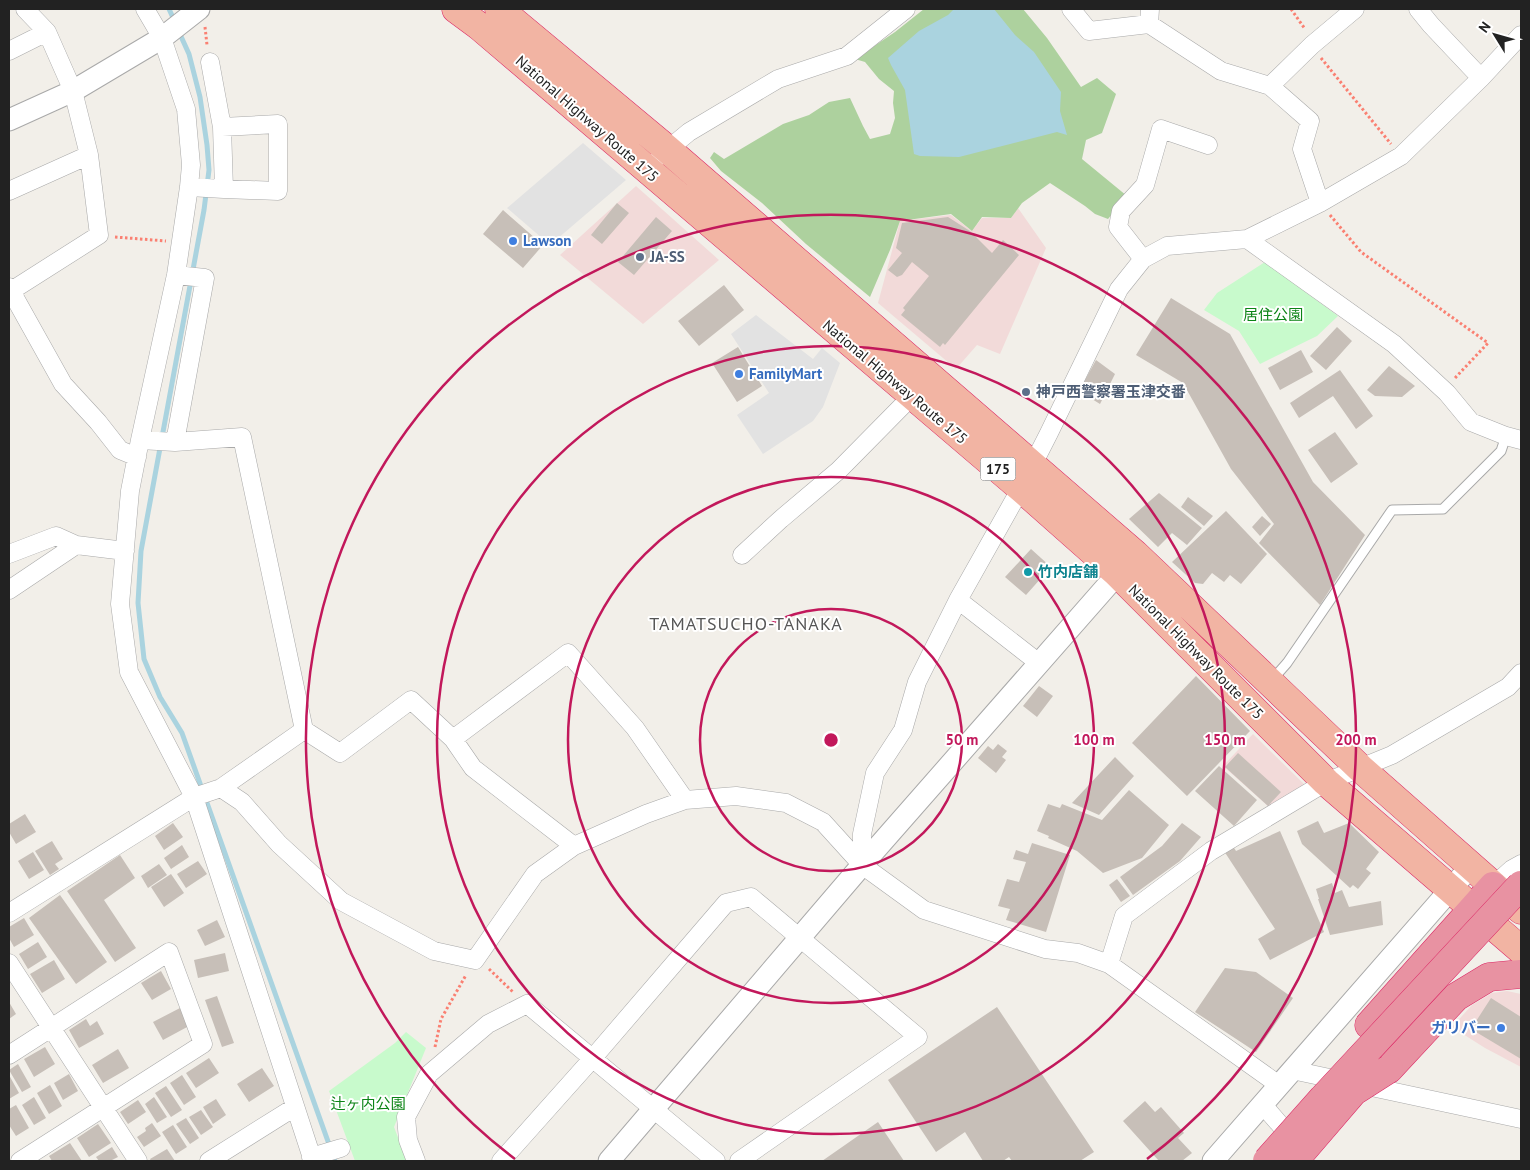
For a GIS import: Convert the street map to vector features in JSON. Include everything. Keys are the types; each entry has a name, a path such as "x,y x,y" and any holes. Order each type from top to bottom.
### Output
{"highway":[{"name":"National Highway Route 175","path":"456,9 480,26 912,396 1026,476"},
{"name":"National Highway Route 175","path":"499,9 667,149 1026,476 1126,564 1270,681 1360,768 1521,910"},
{"name":"National Highway Route 175","path":"1126,564 1326,782 1521,950"},
{"path":"1266,1161 1521,885"},
{"path":"1323,1098 1369,1026 1493,886"},
{"path":"1294,1161 1460,971 1521,905"},
{"path":"1353,1092 1389,1069 1456,998 1489,977 1521,974"}],"street":[{"path":"25,9 47,32 74,90 89,155 99,235 10,289 63,384 98,422 120,450 138,449 176,442 242,436 304,730 340,753 411,700 453,739 473,768 574,846"},
{"path":"145,9 162,38 186,109 190,165 189,187 176,275 130,491 120,604 129,672 194,797 312,1159 341,1148"},
{"path":"1071,9 1089,31 1150,16 1221,71 1270,86 1310,121 1302,149 1320,203"},
{"path":"1270,86 1312,45 1355,9"},
{"path":"1418,9 1431,26 1481,78"},
{"path":"645,169 689,132 778,79 847,56 900,11"},
{"path":"9,120 74,90 162,38 202,18"},
{"path":"9,51 47,32"},
{"path":"862,865 862,834 875,773 903,730 917,682 958,600 1049,433 1119,289 1143,258 1167,246 1247,239 1320,203 1401,156 1481,78 1521,35"},
{"path":"210,62 222,127 224,189"},
{"path":"189,187 278,191 278,124 222,127"},
{"path":"1143,258 1118,227 1122,211 1146,185 1161,129 1208,145"},
{"path":"9,191 89,155"},
{"path":"1247,239 1394,344 1447,392 1471,422 1514,438"},
{"path":"176,275 205,278 176,442"},
{"path":"742,555 839,470 912,396"},
{"path":"9,554 56,536 76,545 125,551"},
{"path":"9,590 76,545"},
{"path":"608,1161 862,865 1126,564"},
{"path":"958,600 1039,663"},
{"path":"453,739 568,653 635,728 685,800"},
{"path":"1109,964 1124,916 1211,851 1326,782 1392,755 1508,686 1521,673"},
{"path":"9,914 194,797 221,788 304,730"},
{"path":"221,788 242,802 279,844 341,901 434,951 475,960 535,874 574,846 646,814 685,800 736,796 786,803 823,822 862,865 924,910 1045,949 1078,953 1109,964 1286,1078 1521,1119"},
{"path":"1493,886 1512,869 1521,864"},
{"path":"1213,1161 1471,866"},
{"path":"501,1161 592,1059 726,903 751,898 918,1037 739,1161"},
{"path":"9,1055 169,952 203,1044 20,1161"},
{"path":"9,963 138,1161"},
{"path":"416,1161 408,1140 406,1117 428,1074 488,1024 527,1004 716,1161"},
{"path":"1263,1105 1299,1145 1307,1161"},
{"path":"209,1161 295,1107"}],"lane":[{"path":"1270,681 1287,663 1392,510 1443,509 1514,438"}],"path":[{"path":"1291,9 1307,32 1315,52 1401,156"},
{"path":"202,18 210,62"},
{"path":"1320,203 1361,252 1488,343 1454,378 1447,392"},
{"path":"99,235 181,242"},
{"path":"428,1074 441,1019 475,960 487,967 527,1004"}],"shaded area":[{"path":"583,143 626,180 550,245 507,208"},
{"name":"JA-SS","path":"636,186 719,260 643,324 560,255"},
{"path":"1018,208 1046,248 1000,354 977,345 956,369 878,303 900,221 951,215 972,231 982,218 1011,218"},
{"path":"756,315 813,359 822,348 840,363 823,407 813,421 763,454 737,415 769,393 731,334"},
{"path":"1253,734 1307,787 1269,807 1223,766"},
{"path":"1507,991 1521,994 1521,1067 1485,1048 1452,1027 1472,1005 1492,993"}],"green space":[{"path":"924,9 1023,9 1047,38 1081,87 1097,78 1116,94 1102,133 1086,140 1082,159 1127,196 1108,219 1095,214 1050,183 1022,203 1011,218 982,217 972,231 951,214 900,221 870,297 806,244 762,203 721,171 710,158 714,152 724,159 783,124 809,115 829,102 850,98 870,139 890,134 895,118 894,91 879,79 865,62 855,59 895,32"},
{"name":"居住公園","path":"1265,262 1338,316 1317,336 1260,364 1239,331 1204,310 1217,293"},
{"name":"辻ヶ内公園","path":"406,1032 426,1048 394,1127 407,1161 355,1161 329,1091 395,1043"}],"water":[{"path":"954,9 994,9 1015,35 1034,52 1061,92 1060,111 1067,135 1057,132 959,157 920,156 914,154 905,90 888,58 919,31 948,15"}],"building":[{"path":"617,203 629,213 602,244 591,235"},
{"path":"503,210 543,245 523,268 483,234"},
{"path":"656,217 672,231 634,275 618,262"},
{"path":"948,217 970,231 992,253 1003,240 1019,255 945,345 943,343 940,347 901,315 905,310 903,308 929,276 912,262 902,275 897,277 888,270 902,253 896,248 902,223"},
{"path":"724,285 744,310 699,346 678,321"},
{"path":"1171,298 1230,334 1313,482 1365,535 1320,605 1259,543 1274,524 1231,469 1183,383 1136,355"},
{"path":"1337,327 1352,341 1326,370 1310,356"},
{"path":"738,347 762,386 737,402 712,363"},
{"path":"1301,350 1313,372 1280,390 1268,368"},
{"path":"1096,360 1115,374 1100,404 1079,391"},
{"path":"1389,366 1415,386 1402,397 1375,396 1367,390"},
{"path":"1340,370 1373,416 1356,429 1333,396 1299,418 1290,403"},
{"path":"1335,432 1358,464 1331,483 1308,450"},
{"path":"1159,493 1202,528 1187,545 1172,533 1158,547 1129,519"},
{"path":"1188,497 1213,516 1204,526 1181,507"},
{"path":"1226,511 1267,554 1241,584 1230,575 1224,582 1212,573 1203,584 1195,583 1172,562"},
{"path":"1262,516 1271,524 1260,536 1252,527"},
{"name":"竹内店舗","path":"1031,549 1051,567 1026,595 1005,577"},
{"path":"1196,676 1250,731 1187,796 1132,743"},
{"path":"1039,686 1053,696 1037,717 1023,706"},
{"path":"998,744 1007,751 1002,757 1006,760 996,773 978,758 988,746 993,750"},
{"path":"1238,753 1281,792 1268,806 1225,767"},
{"path":"1115,757 1134,776 1099,815 1072,803"},
{"path":"1219,766 1257,800 1234,826 1195,791"},
{"path":"1129,790 1169,825 1142,858 1103,873 1077,851 1037,831 1048,804 1060,808 1062,804 1102,820"},
{"path":"25,814 36,832 16,844 9,832 9,824"},
{"path":"1318,821 1324,833 1349,823 1379,852 1366,869 1371,873 1358,889 1353,885 1350,888 1302,844 1297,831"},
{"path":"173,823 183,837 164,850 155,836"},
{"path":"1182,823 1201,837 1180,861 1133,895 1120,877 1162,846"},
{"path":"1280,831 1324,932 1270,960 1258,939 1275,929 1224,851 1231,843 1236,851"},
{"path":"52,841 63,859 55,864 59,869 50,875 35,851"},
{"path":"1032,843 1070,855 1046,932 1006,920 1010,909 998,906 1007,879 1019,882 1026,862 1013,859 1016,850 1028,854"},
{"path":"182,845 189,857 171,869 164,858"},
{"path":"33,852 44,870 29,879 18,861"},
{"path":"120,855 135,878 104,900 136,948 115,962 67,891"},
{"path":"198,861 207,874 186,888 177,874"},
{"path":"159,864 167,875 148,888 141,876"},
{"path":"171,874 184,893 164,907 151,887"},
{"path":"1117,879 1130,896 1121,902 1109,885"},
{"path":"1332,883 1335,893 1342,890 1349,907 1381,901 1383,925 1330,935 1316,889"},
{"path":"60,895 107,962 76,984 29,918"},
{"path":"24,918 34,935 14,947 9,938 9,927"},
{"path":"217,920 225,937 205,946 197,930"},
{"path":"38,942 47,957 28,969 19,954"},
{"path":"225,953 229,971 198,978 194,960"},
{"path":"54,960 65,979 42,993 30,974"},
{"path":"1225,968 1256,972 1293,998 1256,1052 1195,1012"},
{"path":"161,971 171,989 152,1000 141,983"},
{"path":"217,996 234,1043 222,1047 205,1000"},
{"path":"1491,998 1521,1017 1521,1059 1471,1029"},
{"path":"9,1002 16,1014 9,1019"},
{"path":"997,1007 1094,1152 1080,1161 1012,1161 1009,1157 1003,1161 983,1161 965,1132 936,1152 888,1080"},
{"path":"180,1008 189,1026 163,1040 153,1022"},
{"path":"86,1019 90,1026 97,1021 104,1034 79,1048 69,1030"},
{"path":"45,1047 55,1064 34,1077 24,1059"},
{"path":"118,1049 129,1068 103,1083 92,1065"},
{"path":"209,1058 219,1073 196,1088 186,1073"},
{"path":"18,1064 31,1087 22,1092 9,1070"},
{"path":"262,1068 274,1086 249,1102 237,1084"},
{"path":"69,1074 78,1091 63,1100 54,1083"},
{"path":"9,1075 19,1093 9,1099"},
{"path":"182,1075 196,1097 184,1105 170,1083"},
{"path":"50,1085 62,1106 49,1114 37,1093"},
{"path":"166,1086 182,1110 171,1117 155,1093"},
{"path":"34,1097 46,1118 34,1125 22,1105"},
{"path":"154,1097 167,1117 157,1123 145,1104"},
{"path":"216,1099 226,1115 213,1124 203,1107"},
{"path":"138,1100 146,1112 128,1124 120,1112"},
{"path":"1145,1101 1155,1112 1161,1107 1184,1133 1178,1138 1192,1153 1182,1161 1159,1161 1123,1121"},
{"path":"16,1105 29,1128 16,1136 9,1125 9,1109"},
{"path":"201,1110 213,1127 201,1135 189,1117"},
{"path":"186,1118 199,1138 190,1144 176,1124"},
{"path":"878,1122 904,1161 822,1161"},
{"path":"152,1123 161,1136 144,1147 137,1137 146,1131 145,1128"},
{"path":"98,1124 111,1143 89,1157 77,1138"},
{"path":"173,1125 187,1147 176,1154 162,1132"},
{"path":"70,1143 82,1161 52,1161 49,1156"},
{"path":"112,1147 118,1157 110,1161 99,1161 96,1157"},
{"path":"167,1149 175,1161 151,1161 150,1159"}],"waterway":[{"path":"169,9 175,22"},
{"path":"179,32 189,54 200,97 209,170 204,210 141,551 138,603 144,659 160,697 182,733 335,1161"}],"place":[{"name":"Lawson","path":"513,241"},
{"name":"JA-SS","path":"640,257"},
{"name":"FamilyMart","path":"739,374"},
{"name":"神戸西警察署玉津交番","path":"1026,392"},
{"name":"竹内店舗","path":"1028,572"},
{"name":"ガリバー","path":"1501,1028"}],"district":[{"name":"TAMATSUCHO-TANAKA","path":"746,624"}]}
